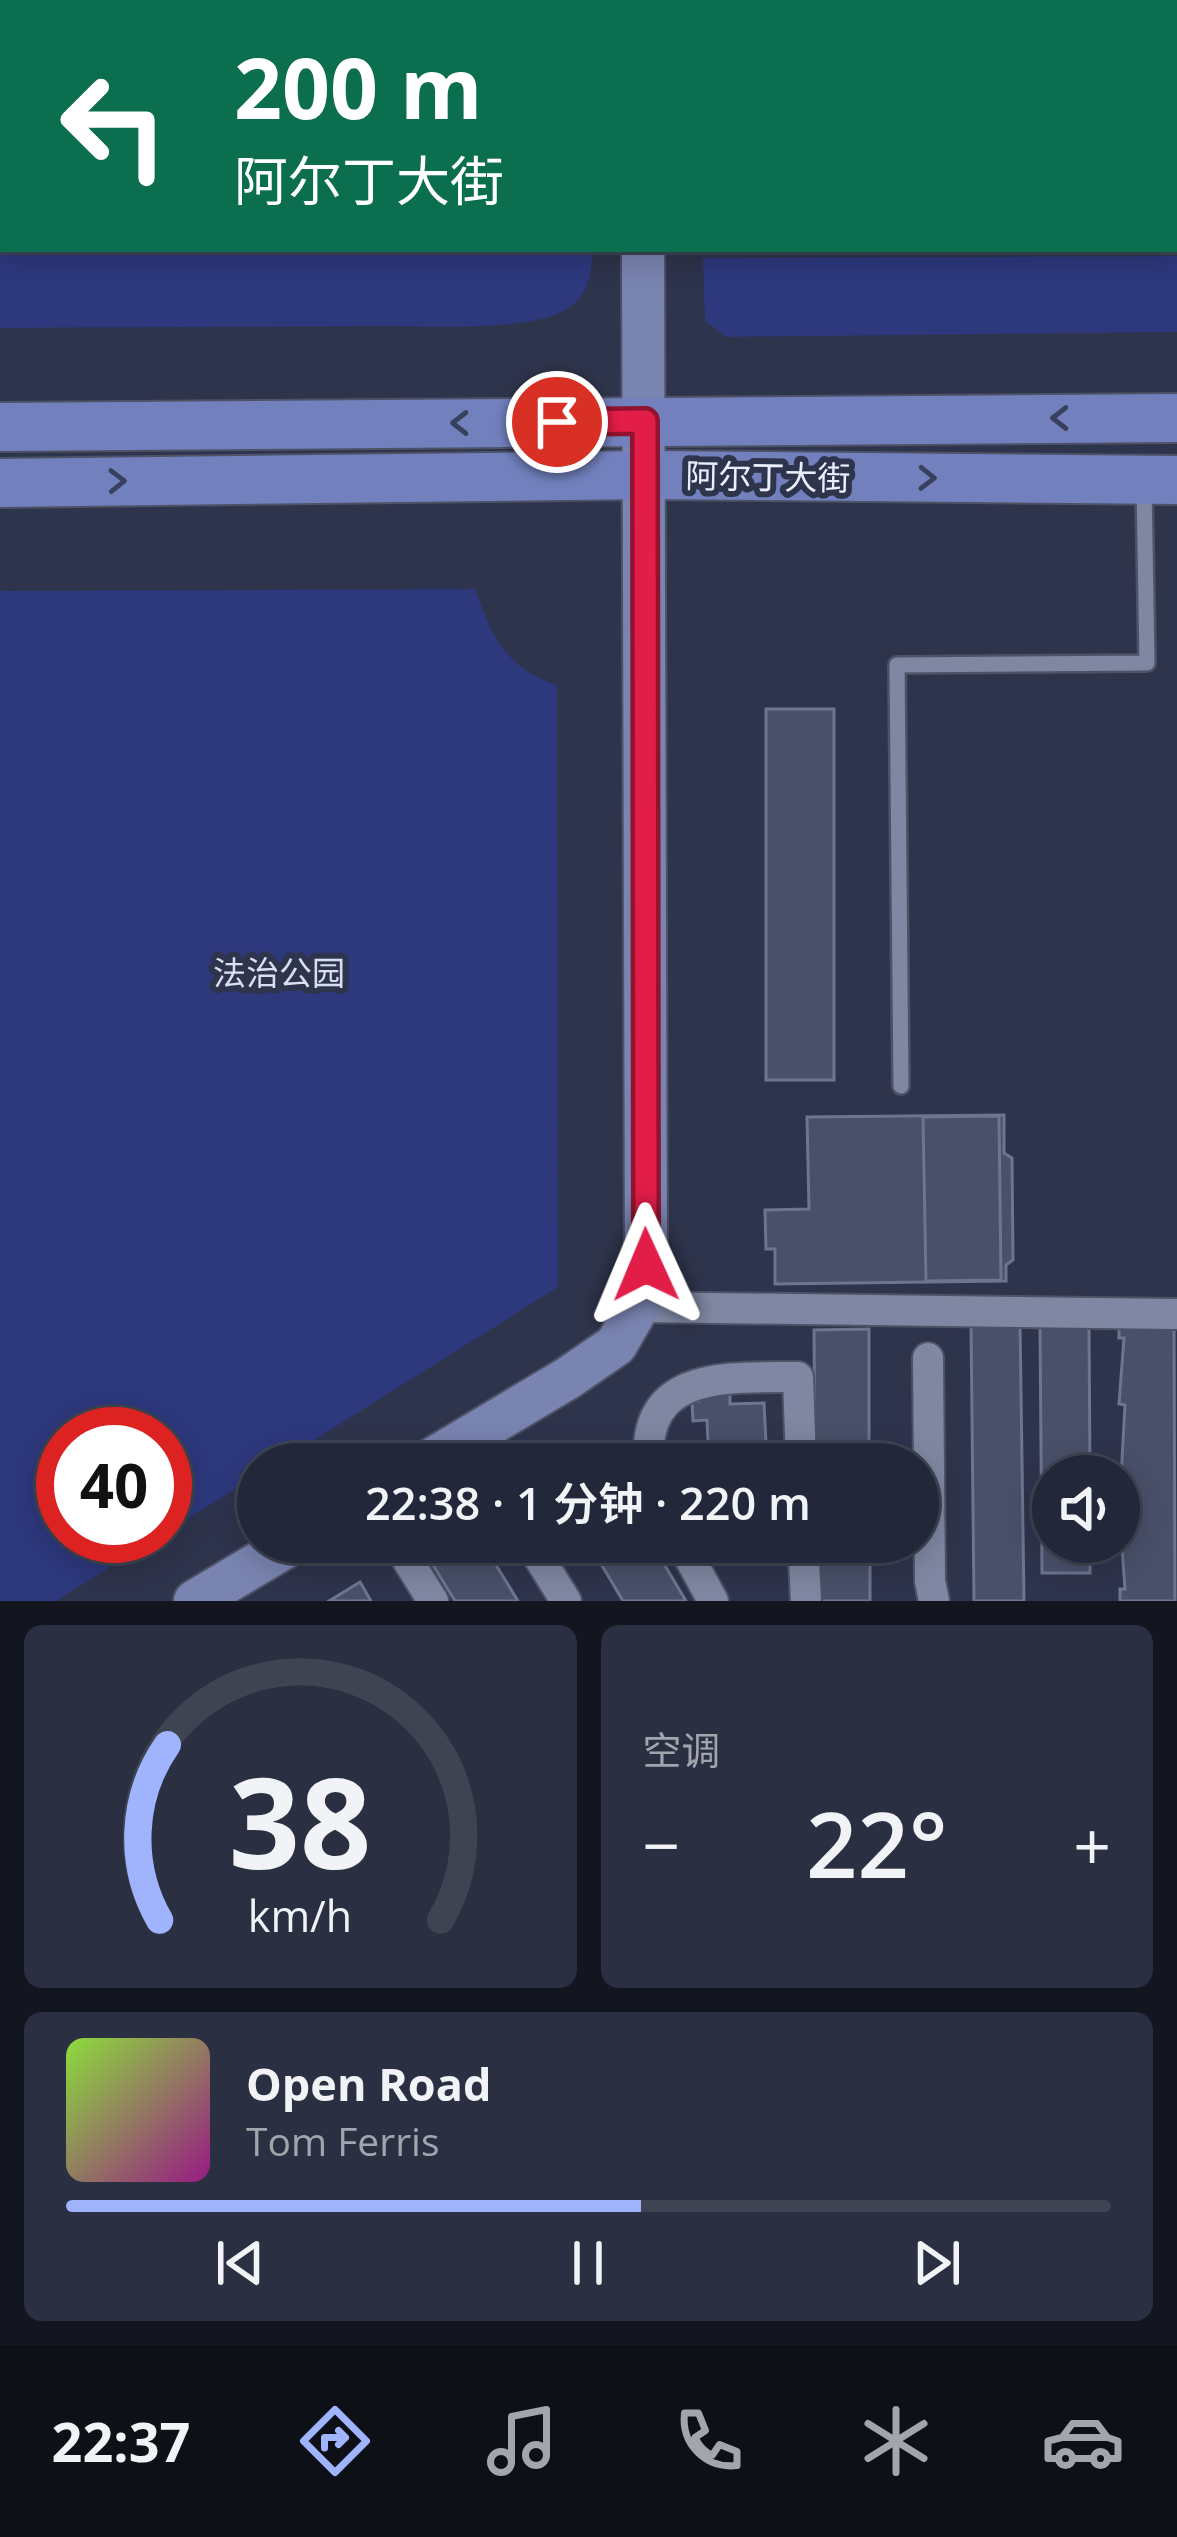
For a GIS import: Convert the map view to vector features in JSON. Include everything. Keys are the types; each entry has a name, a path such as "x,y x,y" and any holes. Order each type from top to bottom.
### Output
{"main road":[{"name":"阿尔丁大街","path":"0,427 1177,418"},
{"name":"阿尔丁大街","path":"0,483 645,476 1160,480"}],"street":[{"path":"458,1443 616,1345 638,1307 646,1265 644,252"},
{"path":"638,1307 1177,1314"},
{"path":"928,1358 934,1601"},
{"path":"647,1443 655,1414 685,1389 729,1378 798,1377 800,1443"},
{"path":"195,1601 259,1563"},
{"path":"409,1563 433,1601"},
{"path":"542,1563 566,1601"},
{"path":"692,1563 713,1601"},
{"path":"804,1563 806,1601"}],"lane":[{"path":"901,1085 897,665 1147,663 1160,480"}],"green space":[{"path":"0,252 592,252 583,293 571,306 524,322 447,327 0,328"},
{"path":"1177,256 1177,332 726,337 705,321 703,258"},
{"name":"法治公园","path":"475,589 503,649 525,670 557,685 558,1287 309,1443 237,1443 237,1488 192,1516 192,1407 36,1407 36,1563 117,1563 56,1601 0,1601 0,591"}],"building":[{"path":"766,709 834,709 834,1080 766,1080"},
{"path":"1004,1115 1004,1153 1012,1158 1013,1260 1006,1265 1006,1281 775,1284 775,1249 766,1249 765,1210 809,1209 807,1117"},
{"path":"999,1116 1001,1280 926,1281 923,1117"},
{"path":"1119,1321 1174,1322 1175,1601 1120,1601 1120,1589 1125,1589 1123,1563 1140,1563 1140,1455 1122,1455 1125,1405 1119,1404 1124,1338 1119,1338"},
{"path":"971,1323 1020,1323 1024,1601 974,1601"},
{"path":"1040,1324 1089,1324 1090,1455 1041,1455"},
{"path":"869,1329 869,1443 815,1443 814,1330"},
{"path":"730,1386 730,1404 764,1403 766,1443 693,1443 708,1442 707,1420 693,1421 692,1402 699,1401 698,1387"},
{"path":"432,1563 495,1563 518,1601 455,1601"},
{"path":"600,1563 663,1563 686,1601 623,1601"},
{"path":"816,1563 870,1563 870,1601 816,1601"},
{"path":"1042,1563 1090,1563 1090,1573 1042,1573"},
{"path":"360,1582 371,1601 329,1601"}],"route":[{"path":"557,422 645,421 646,1265"}]}
